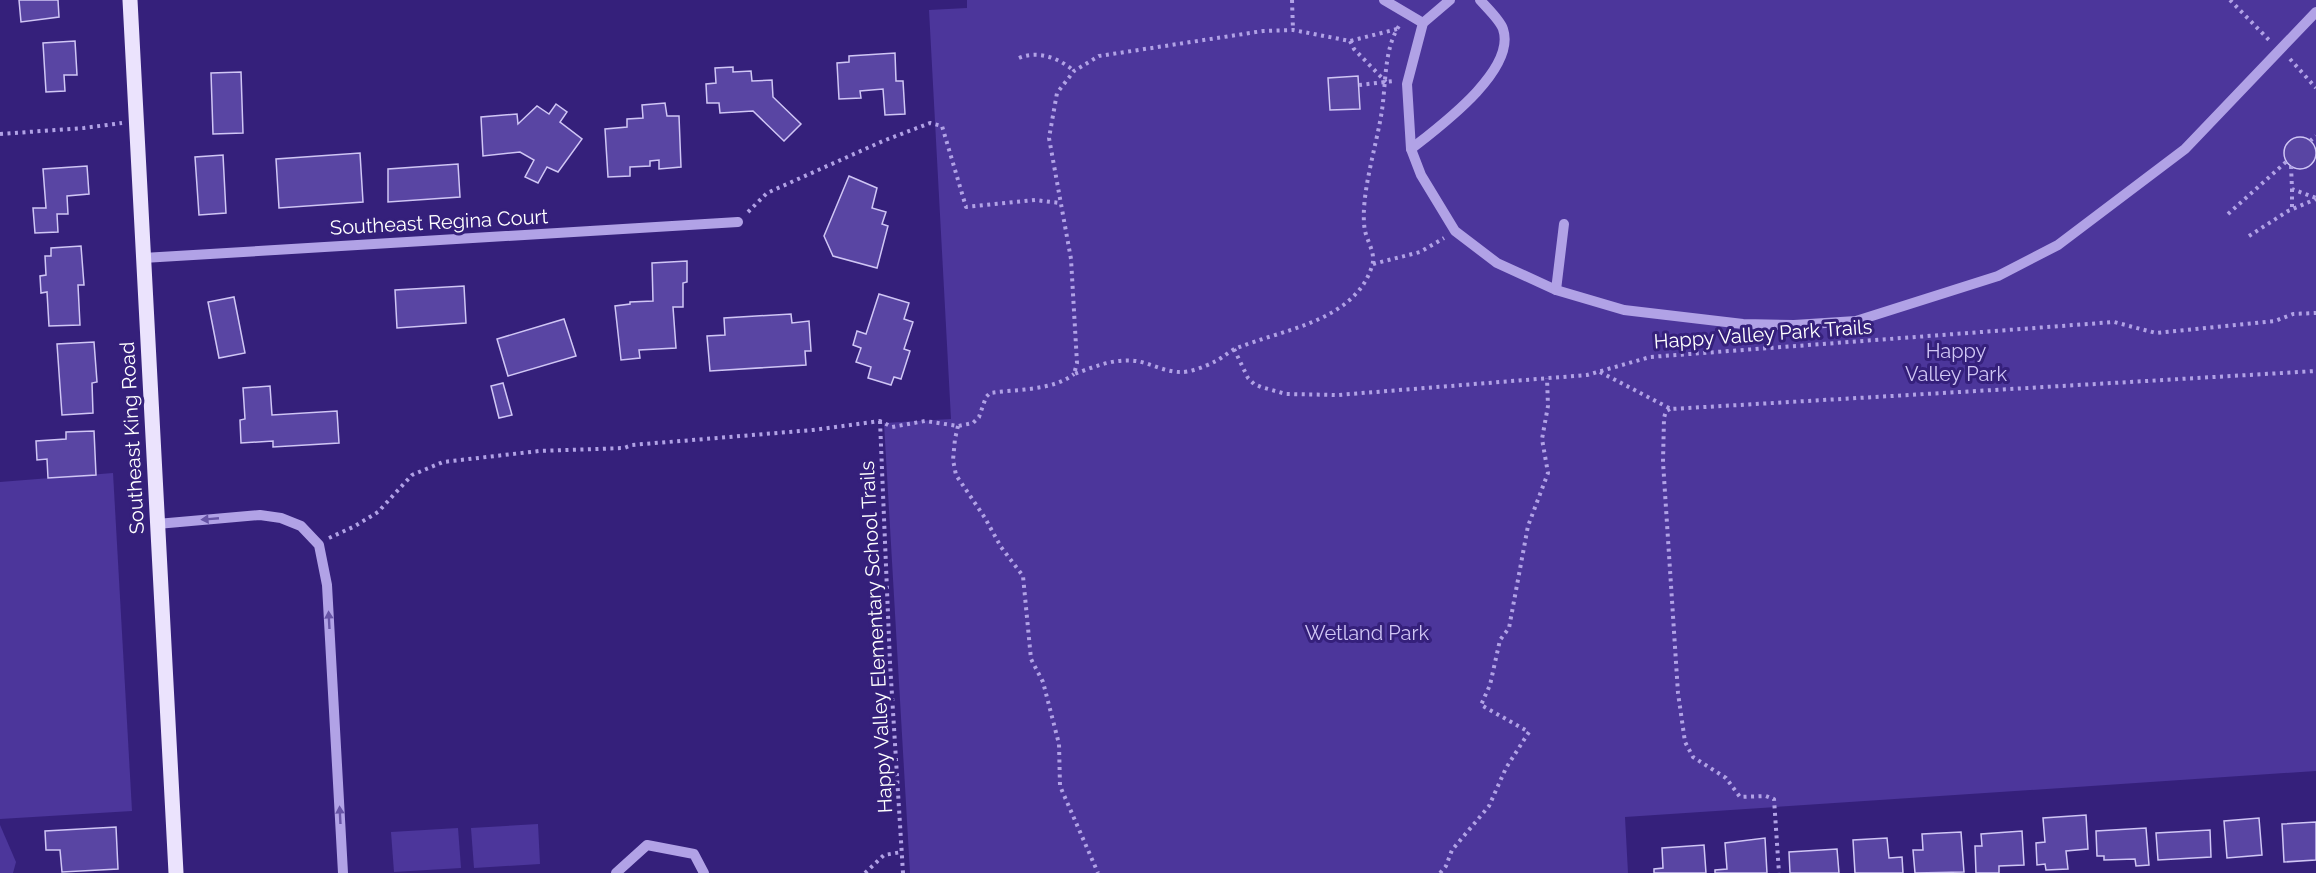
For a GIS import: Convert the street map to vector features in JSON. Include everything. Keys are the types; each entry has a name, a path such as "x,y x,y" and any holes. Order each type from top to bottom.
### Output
{"main road":[{"name":"Southeast King Road","path":"130,0 176,873"}],"street":[{"path":"1384,0 1423,23"},
{"path":"1450,0 1423,23 1407,84 1411,149 1421,175 1455,231 1497,263 1556,290 1624,310 1743,324 1794,325 1856,321 1998,276 2058,246 2185,149 2316,12"},
{"path":"1411,149 1462,109 1495,68 1505,50 1503,28 1480,0"},
{"name":"Southeast Regina Court","path":"143,258 738,222"},
{"path":"1556,290 1564,224"},
{"path":"157,524 267,516 281,518 302,526 319,545 327,585 343,873"},
{"path":"616,873 647,845 694,854 704,873"}],"path":[{"path":"1292,0 1293,30"},
{"path":"319,545 378,512 412,476 443,462 539,451 624,448 632,445 813,430 880,421 892,428 925,422 958,426 973,423 979,417 986,397 990,393 1053,385 1074,374 1123,360 1137,361 1180,373 1215,362 1234,349 1338,310 1365,283 1373,264 1371,244 1365,231 1365,201 1392,42 1397,29 1350,40 1293,30 1263,31 1099,56 1074,71 1056,93 1048,138 1071,259 1077,363 1074,374"},
{"path":"1350,40 1354,49 1386,82"},
{"path":"1019,58 1029,55 1054,58 1074,71"},
{"path":"1359,85 1386,82"},
{"path":"0,134 136,122"},
{"path":"738,222 767,193 930,123 942,126 966,207 1035,200 1060,203"},
{"path":"2310,141 2316,136"},
{"path":"2228,214 2287,161"},
{"path":"2291,166 2292,209"},
{"path":"2292,189 2316,199"},
{"path":"2249,236 2292,209 2316,199"},
{"path":"1373,264 1420,252 1455,231"},
{"name":"Happy Valley Park Trails","path":"1234,349 1248,378 1254,384 1286,393 1338,395 1587,375 1650,357 2114,322 2156,333 2275,321 2293,314 2316,313"},
{"path":"1599,371 1671,409"},
{"path":"1779,873 1774,799 1767,796 1740,797 1726,778 1694,757 1685,742 1678,693 1663,462 1666,411 2316,371"},
{"path":"1440,873 1446,866 1452,850 1489,806 1506,768 1529,732 1481,705 1490,685 1500,640 1509,627 1528,525 1548,473 1542,439 1548,406 1547,378"},
{"name":"Happy Valley Elementary School Trails","path":"880,421 890,663 903,873"},
{"path":"958,426 953,460 956,475 985,518 1001,547 1023,576 1031,659 1043,682 1059,744 1060,786 1098,873"},
{"path":"865,873 884,855 902,852"}],"green space":[{"name":"Happy Valley Park","path":"967,0 2316,0 2316,771 1625,817 1628,873 910,873 884,423 951,419 929,10 967,8"},
{"path":"113,473 132,811 0,819 0,482"},
{"path":"538,824 540,864 474,868 471,828"},
{"path":"0,825 16,862 13,873 0,873"},
{"path":"458,828 461,868 394,872 391,832"}],"building":[{"path":"19,0 58,0 59,17 21,22"},
{"path":"75,41 77,75 64,75 65,91 46,92 43,43"},
{"path":"895,53 896,81 903,81 905,114 885,115 883,89 860,91 861,98 839,99 837,63 849,62 849,56"},
{"path":"733,67 733,72 751,71 752,81 772,80 773,97 801,124 784,141 753,111 720,113 719,103 707,103 706,84 716,83 715,68"},
{"path":"241,72 243,133 213,134 211,73"},
{"path":"1358,76 1360,109 1330,110 1328,78"},
{"path":"665,103 667,116 679,116 681,167 659,169 659,160 650,161 650,166 630,167 630,176 608,177 605,129 627,127 627,119 643,118 642,105"},
{"path":"556,104 567,112 560,122 582,139 558,172 547,167 538,183 525,177 534,160 520,152 483,156 481,117 517,114 518,124 537,106 549,114"},
{"path":"2300,137 2311,142 2316,153 2311,164 2300,169 2289,164 2284,153 2289,142"},
{"path":"360,153 363,202 279,208 276,159"},
{"path":"223,155 226,213 199,215 195,157"},
{"path":"458,164 460,197 388,202 388,169"},
{"path":"87,166 89,194 67,196 68,214 57,214 58,232 35,233 33,208 46,208 43,169"},
{"path":"849,176 877,188 872,208 886,212 882,224 888,226 877,268 833,256 824,236"},
{"path":"81,246 84,285 78,285 80,325 49,326 47,292 41,293 40,276 46,275 45,256 51,256 51,248"},
{"path":"687,261 687,282 683,283 683,307 673,307 676,348 639,350 640,358 621,360 615,306 630,304 630,302 653,301 652,263"},
{"path":"464,286 466,323 397,328 395,290"},
{"path":"879,294 909,303 904,319 913,322 904,349 910,351 901,379 894,377 891,385 868,378 871,367 856,362 861,348 853,345 857,331 866,334"},
{"path":"234,297 245,353 219,358 208,302"},
{"path":"791,314 792,323 809,321 811,351 805,351 806,365 710,371 707,336 725,335 724,318"},
{"path":"564,319 576,356 508,376 497,339"},
{"path":"94,342 97,382 92,383 93,413 62,415 57,344"},
{"path":"503,383 512,415 499,418 491,386"},
{"path":"270,386 272,415 337,411 339,443 273,447 273,441 241,443 240,420 245,419 243,388"},
{"path":"94,431 96,475 48,478 47,459 37,460 36,441 66,439 66,432"},
{"path":"2086,815 2088,849 2066,851 2068,869 2046,870 2045,864 2037,865 2036,843 2045,842 2043,818"},
{"path":"2259,818 2262,855 2227,858 2224,821"},
{"path":"2316,822 2316,860 2284,862 2282,824"},
{"path":"116,827 118,869 62,872 60,850 46,850 45,831"},
{"path":"2146,828 2149,865 2136,866 2135,859 2104,860 2104,856 2097,856 2096,831"},
{"path":"2210,830 2211,857 2158,860 2156,833"},
{"path":"2022,831 2024,865 1999,866 1999,873 1976,873 1975,846 1982,846 1981,834"},
{"path":"1961,832 1964,872 1915,873 1913,850 1923,850 1922,834"},
{"path":"1765,838 1767,873 1715,873 1715,870 1727,869 1725,843"},
{"path":"1887,838 1889,858 1902,857 1903,873 1855,873 1853,840"},
{"path":"1704,845 1706,873 1654,873 1654,869 1663,868 1662,848"},
{"path":"1837,849 1839,873 1790,873 1789,852"}],"park label":[{"name":"Wetland Park","path":"1367,633"}]}
